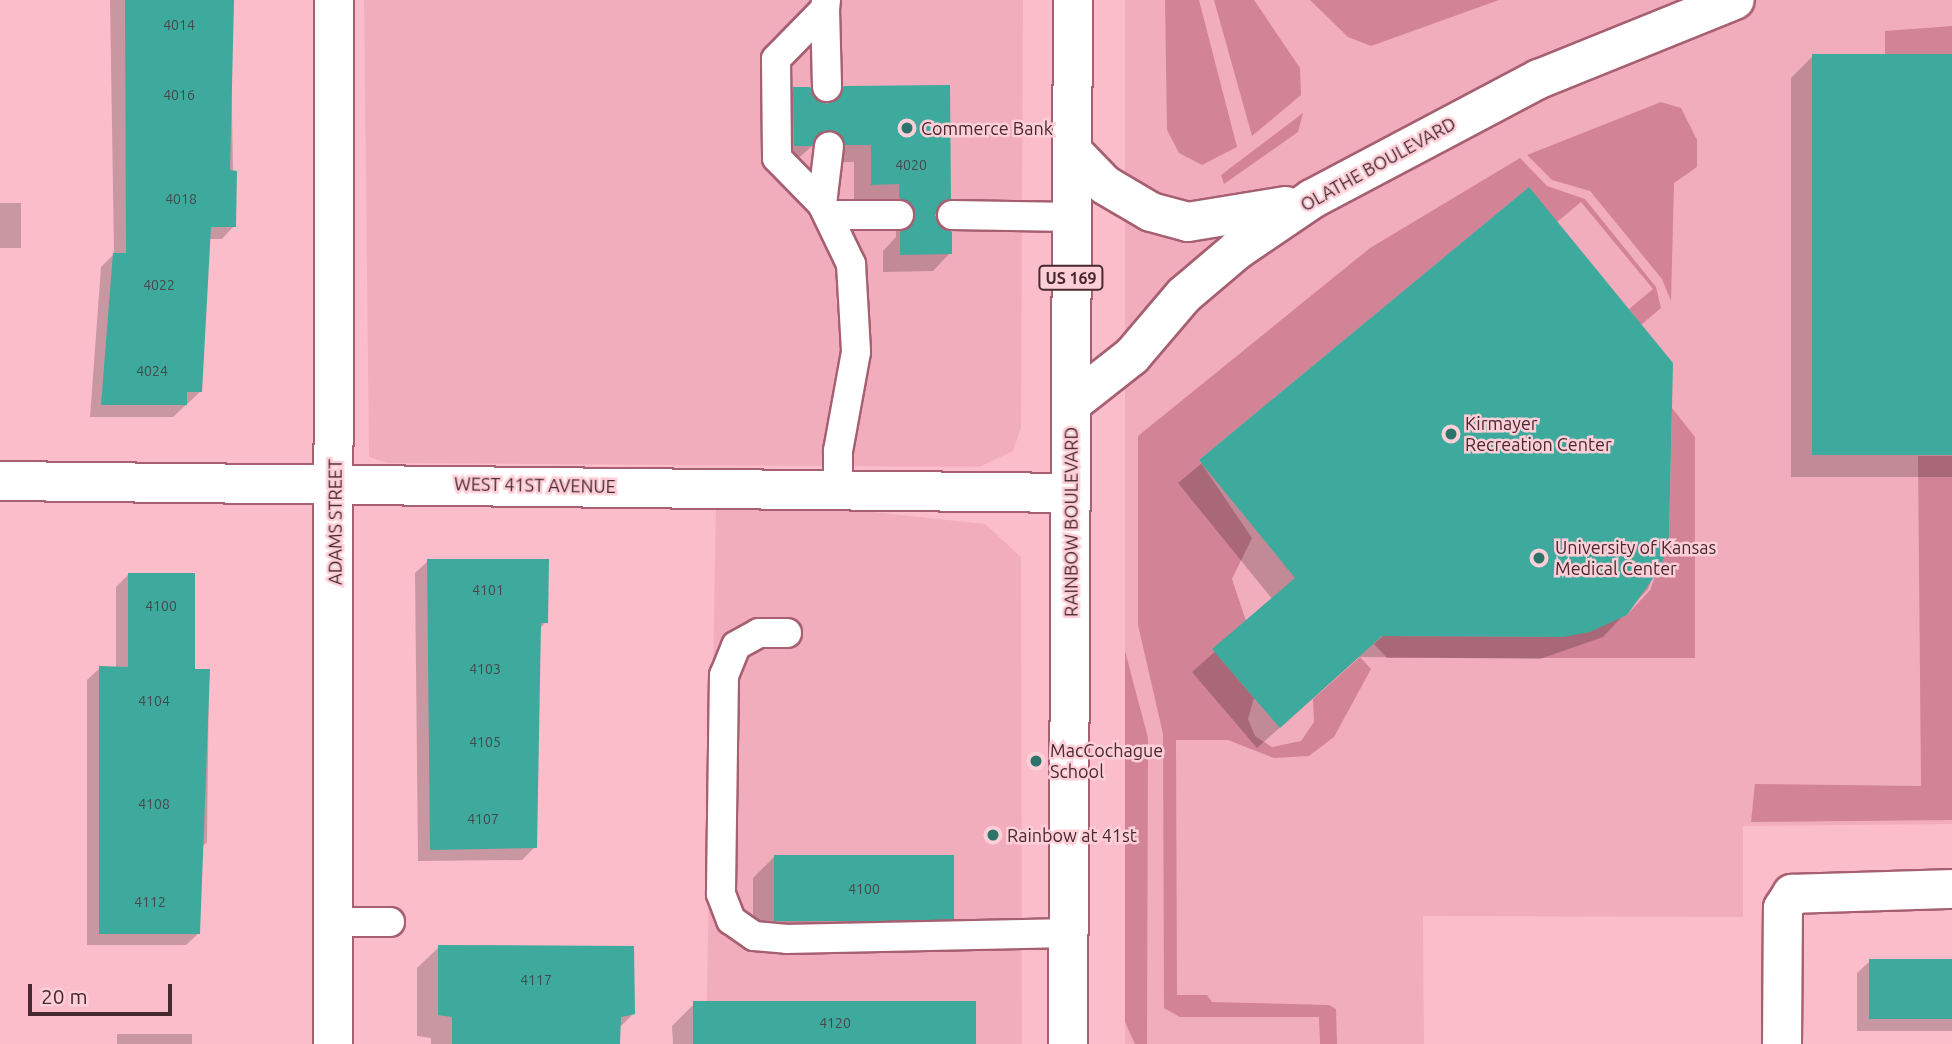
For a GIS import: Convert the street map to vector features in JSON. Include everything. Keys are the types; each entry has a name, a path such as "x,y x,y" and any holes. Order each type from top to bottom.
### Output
{"street":[{"name":"ADAMS STREET","path":"332,1044 334,0"},
{"name":"RAINBOW BOULEVARD","path":"1068,1044 1073,0"},
{"name":"OLATHE BOULEVARD","path":"1070,404 1132,356 1184,295 1237,250 1312,199 1539,79 1735,0"},
{"path":"1072,151 1105,185 1152,212 1188,222 1312,199"},
{"name":"WEST 41ST AVENUE","path":"0,481 1070,493"},
{"path":"1782,1044 1783,908 1793,894 1952,889"}],"lane":[{"path":"826,5 827,87"},
{"path":"826,5 776,59 777,158 826,210 851,264 856,352 838,451 838,490"},
{"path":"826,210 829,146"},
{"path":"826,210 899,215"},
{"path":"952,215 1072,217"},
{"path":"787,633 759,634 736,646 724,675 721,894 731,920 754,936 787,939 1069,933"},
{"path":"333,922 390,922"}],"shaded area":[{"path":"364,0 1023,0 1021,428 1013,451 979,467 388,463 369,457"},
{"name":"University of Kansas Medical Center","path":"1125,0 1952,0 1952,824 1743,826 1743,917 1423,916 1424,1044 1125,1044"},
{"path":"1165,0 1199,0 1237,147 1202,165 1179,153 1167,130"},
{"path":"1214,0 1254,0 1300,68 1301,95 1252,136"},
{"path":"1310,0 1499,0 1371,46 1348,37"},
{"path":"1952,26 1952,55 1885,55 1885,31"},
{"path":"1661,102 1681,108 1697,140 1697,167 1674,183 1671,301 1662,279 1590,191 1552,180 1527,155"},
{"path":"1303,113 1298,132 1224,184 1221,175"},
{"path":"1520,158 1547,186 1585,199 1656,287 1661,308 1641,325 1629,309 1653,289 1581,202 1557,222 1528,188 1199,460 1252,538 1232,579 1246,621 1213,650 1254,698 1248,719 1255,736 1272,747 1301,741 1314,722 1313,699 1360,657 1371,669 1334,737 1309,756 1274,758 1228,740 1176,740 1177,995 1207,995 1212,1002 1329,1005 1336,1009 1337,1044 1320,1044 1319,1017 1180,1017 1164,1008 1163,734 1138,625 1138,436 1370,248"},
{"path":"1672,408 1695,437 1695,658 1387,658 1374,644 1383,636 1563,637 1627,615 1650,590 1669,537"},
{"path":"1918,456 1952,456 1952,820 1751,822 1755,784 1921,786"},
{"path":"716,506 864,511 985,524 1021,557 1022,1044 706,1044"},
{"path":"1125,651 1148,738 1147,1044 1135,1044 1125,1022"}],"building":[{"path":"125,0 234,0 230,170 237,171 236,227 211,227 202,392 187,392 187,405 101,405 113,253 126,253"},
{"path":"1812,54 1952,54 1952,455 1812,455"},
{"path":"950,85 951,199 935,215 952,232 952,254 900,255 900,232 914,223 913,206 899,198 899,184 871,185 871,145 845,145 830,130 816,136 812,146 794,146 793,87 810,87 827,104 844,86"},
{"name":"Kirmayer Recreation Center","path":"1529,187 1673,363 1669,537 1661,567 1627,615 1590,632 1563,637 1382,636 1280,728 1212,649 1295,578 1199,460"},
{"path":"427,559 549,559 548,623 541,623 537,848 430,850"},
{"path":"128,573 195,573 195,669 210,669 200,934 99,934 99,666 128,667"},
{"path":"774,855 954,855 954,921 774,921"},
{"path":"438,945 634,946 635,1014 621,1017 620,1044 452,1044 452,1017 438,1015"},
{"path":"1869,959 1952,959 1952,1019 1869,1019"},
{"path":"693,1001 976,1001 976,1044 693,1044"}],"place":[{"name":"Commerce Bank","path":"907,128"},
{"name":"Kirmayer Recreation Center","path":"1451,434"},
{"name":"University of Kansas Medical Center","path":"1539,558"},
{"name":"MacCochague School","path":"1036,761"},
{"name":"Rainbow at 41st","path":"993,835"}]}
